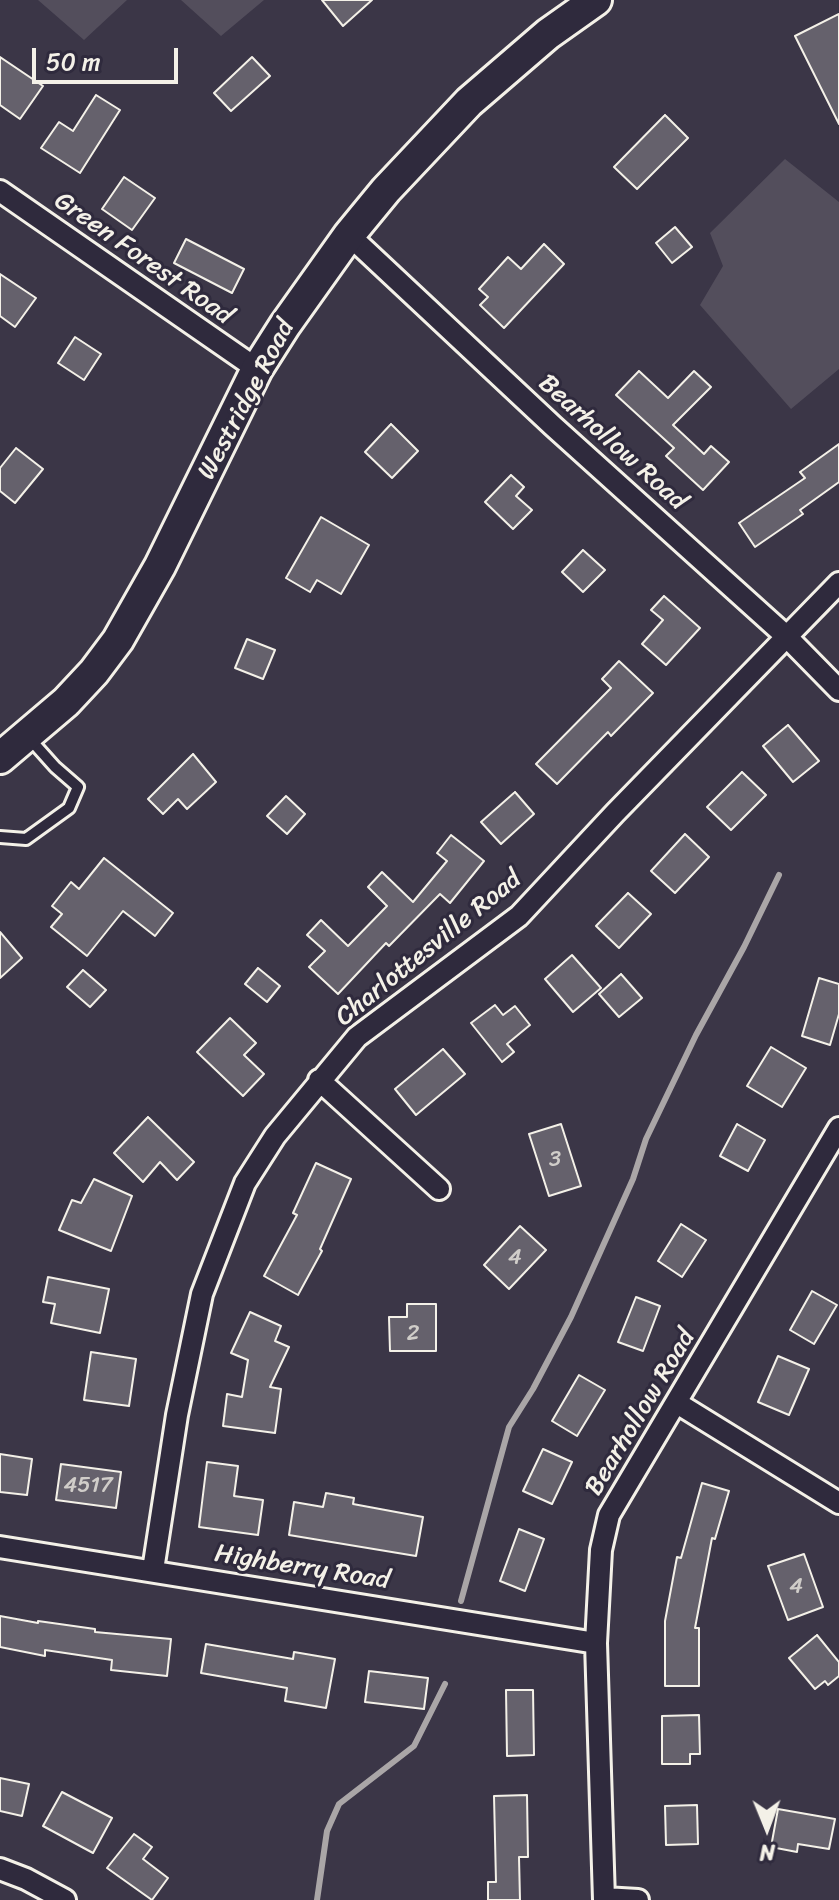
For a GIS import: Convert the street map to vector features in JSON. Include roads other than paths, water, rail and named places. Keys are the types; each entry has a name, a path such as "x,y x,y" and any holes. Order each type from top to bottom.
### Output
{"main road":[{"name":"Westridge Road","path":"0,758 28,737 94,672 118,640 160,566 257,369 349,235 386,190 469,102 548,34 596,0"}],"street":[{"name":"Green Forest Road","path":"0,191 257,369"},
{"name":"Bearhollow Road","path":"349,235 553,426 786,636 839,690"},
{"name":"Charlottesville Road","path":"153,1570 177,1415 202,1294 245,1183 275,1136 357,1037 519,916 839,583"},
{"path":"319,1080 439,1189"},
{"name":"Bearhollow Road","path":"604,1899 596,1643 601,1550 609,1515 836,1138"},
{"path":"677,1403 839,1503"},
{"name":"Highberry Road","path":"0,1547 596,1643"},
{"path":"0,1869 65,1900"},
{"path":"604,1899 638,1900"}],"lane":[{"path":"0,837 26,839 69,808 78,787 28,737"}],"waterway":[{"path":"461,1601 509,1427 571,1317 633,1179 646,1139 779,875"},
{"path":"317,1900 327,1831 339,1804 414,1746 445,1684"}]}
